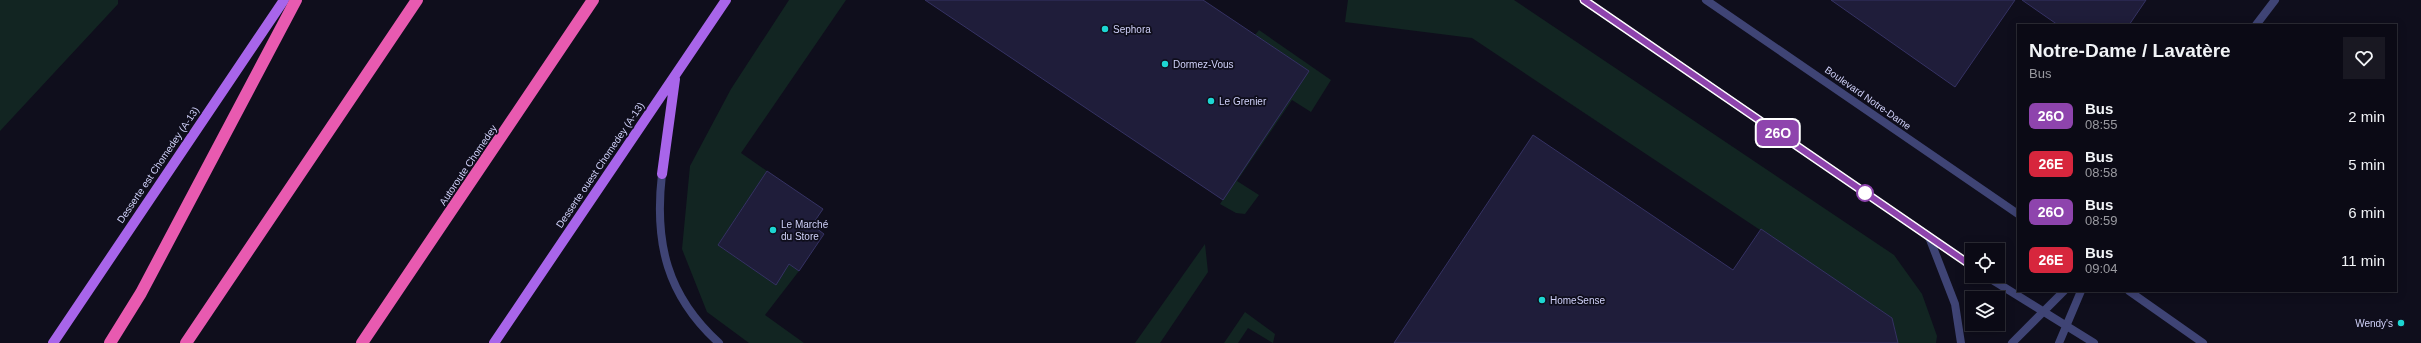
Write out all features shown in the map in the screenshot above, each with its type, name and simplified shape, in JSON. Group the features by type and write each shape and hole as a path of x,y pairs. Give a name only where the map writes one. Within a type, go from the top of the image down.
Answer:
{"highway":[{"path":"110,343 141,293 296,0"},
{"path":"186,343 417,0"},
{"name":"Autoroute Chomedey","path":"362,343 593,0"}],"main road":[{"name":"Desserte est Chomedey (A-13)","path":"53,343 284,0"},
{"name":"Desserte ouest Chomedey (A-13)","path":"494,343 726,0"},
{"path":"662,174 675,77"}],"street":[{"path":"1584,0 1965,261"},
{"name":"Boulevard Notre-Dame","path":"1706,0 2017,213"},
{"path":"2257,24 2275,0"},
{"path":"662,174 659,223 670,277 682,300 694,318 719,343"},
{"path":"1929,237 1955,304 1961,343"},
{"path":"1997,283 2094,343"},
{"path":"2012,343 2063,292"},
{"path":"2059,343 2081,292"},
{"path":"2130,292 2204,343"}],"green space":[{"path":"0,0 118,0 118,4 0,131"},
{"path":"789,0 846,0 741,153 767,171 718,245 775,284 789,264 799,271 765,315 804,343 749,343 707,312 682,249 690,166 731,89"},
{"path":"1348,0 1514,0 1894,255 1922,294 1937,336 1936,343 1898,343 1892,318 1472,38 1345,22"},
{"path":"1259,30 1331,80 1311,112 1292,100 1237,181 1259,195 1245,214 1236,213 1220,204 1309,71 1255,35"},
{"path":"1205,244 1208,272 1160,343 1135,343"},
{"path":"1245,312 1275,334 1273,343 1248,328 1238,343 1224,343"}],"building":[{"path":"925,0 1203,0 1309,71 1223,200"},
{"path":"1831,0 2015,0 1955,87"},
{"path":"2022,0 2146,0 2130,24 2057,24"},
{"path":"1533,135 1733,270 1761,229 1892,318 1898,343 1394,343"},
{"name":"Le Marché du Store","path":"767,171 823,209 812,225 824,234 799,271 789,264 776,285 718,245"}],"bus line":[{"name":"26O","path":"1584,0 1965,261"}],"place":[{"name":"Sephora","path":"1105,29"},
{"name":"Dormez-Vous","path":"1165,64"},
{"name":"Le Grenier","path":"1211,101"},
{"name":"Le Marché du Store","path":"773,230"},
{"name":"HomeSense","path":"1542,300"},
{"name":"Wendy's","path":"2401,323"}]}
